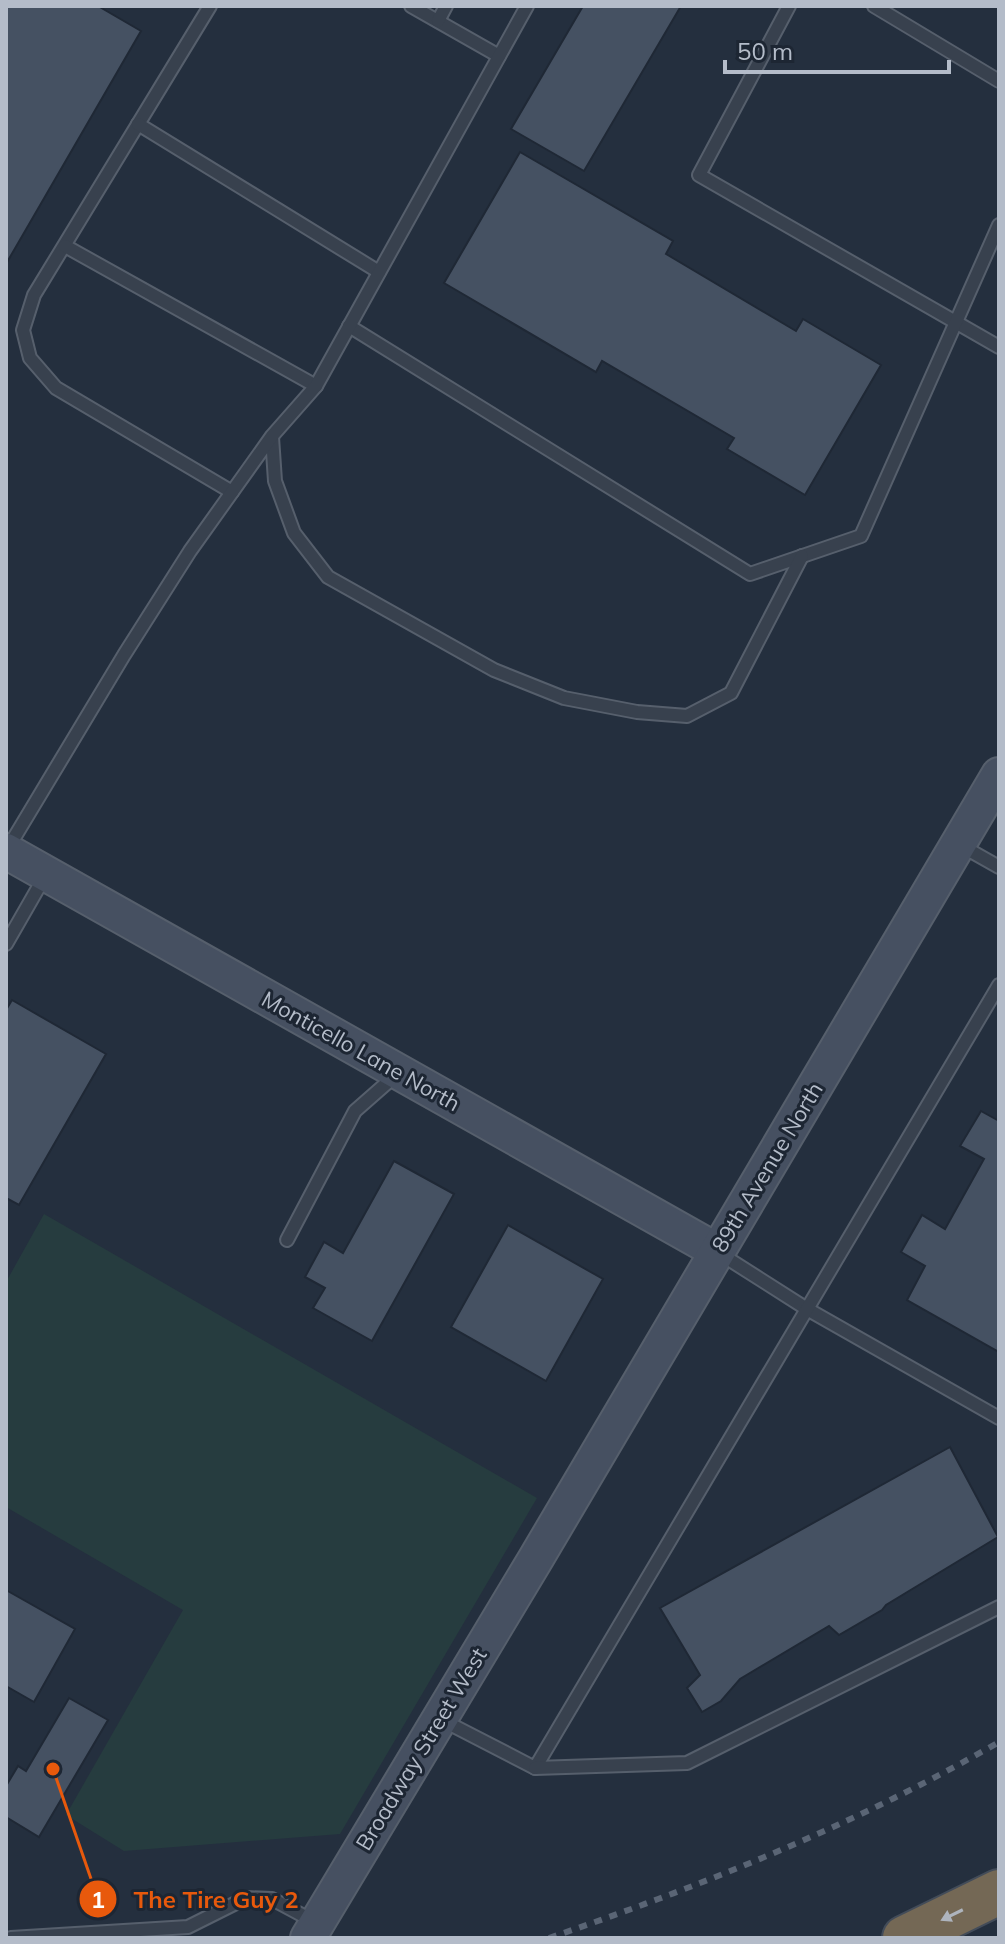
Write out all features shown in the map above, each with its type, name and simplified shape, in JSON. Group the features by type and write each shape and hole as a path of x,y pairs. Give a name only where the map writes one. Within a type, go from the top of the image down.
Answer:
{"highway":[{"path":"905,1938 999,1892"}],"street":[{"name":"89th Avenue North","path":"535,1560 999,775"},
{"name":"Monticello Lane North","path":"6,851 717,1251"},
{"name":"Broadway Street West","path":"313,1931 535,1560"}],"lane":[{"path":"210,6 34,295 23,330 30,358 56,388 232,492"},
{"path":"411,6 499,56"},
{"path":"438,21 446,6"},
{"path":"6,851 190,551 272,436 316,386 527,6"},
{"path":"789,6 699,175 999,347"},
{"path":"874,6 999,81"},
{"path":"138,124 379,272"},
{"path":"349,326 750,574 861,536 999,225"},
{"path":"65,246 316,386"},
{"path":"272,436 275,481 294,533 328,577 494,670 564,698 637,712 687,716 731,693 802,556"},
{"path":"959,844 999,867"},
{"path":"6,944 47,874"},
{"path":"535,1768 999,985"},
{"path":"287,1240 355,1111 398,1072"},
{"path":"717,1251 807,1309 999,1418"},
{"path":"440,1718 535,1768 687,1763 999,1607"},
{"path":"11,1938 188,1927 246,1898 272,1899 313,1931"}],"green space":[{"path":"44,1214 537,1498 340,1834 124,1851 66,1815 183,1610 6,1507 6,1282"}],"building":[{"path":"6,6 98,6 141,31 6,264"},
{"path":"583,6 681,6 584,171 511,129"},
{"path":"520,152 673,241 666,254 796,331 803,319 881,365 805,495 727,449 734,438 602,361 596,372 444,283"},
{"path":"12,1000 106,1054 19,1205 6,1198 6,1010"},
{"path":"981,1111 999,1121 999,1352 907,1300 925,1266 901,1252 922,1215 945,1229 984,1159 960,1146"},
{"path":"394,1161 454,1194 372,1341 313,1308 325,1288 305,1277 324,1242 343,1253"},
{"path":"508,1225 603,1279 546,1381 451,1327"},
{"path":"950,1447 998,1537 839,1635 829,1626 740,1679 721,1701 702,1712 687,1688 700,1675 660,1608"},
{"path":"6,1590 75,1629 34,1702 6,1686"},
{"path":"69,1698 108,1720 39,1837 6,1817 6,1786 18,1766 26,1771"}],"railway":[{"path":"549,1938 665,1897 779,1851 891,1800 999,1742"}],"place":[{"name":"The Tire Guy 2","path":"53,1769"}]}
